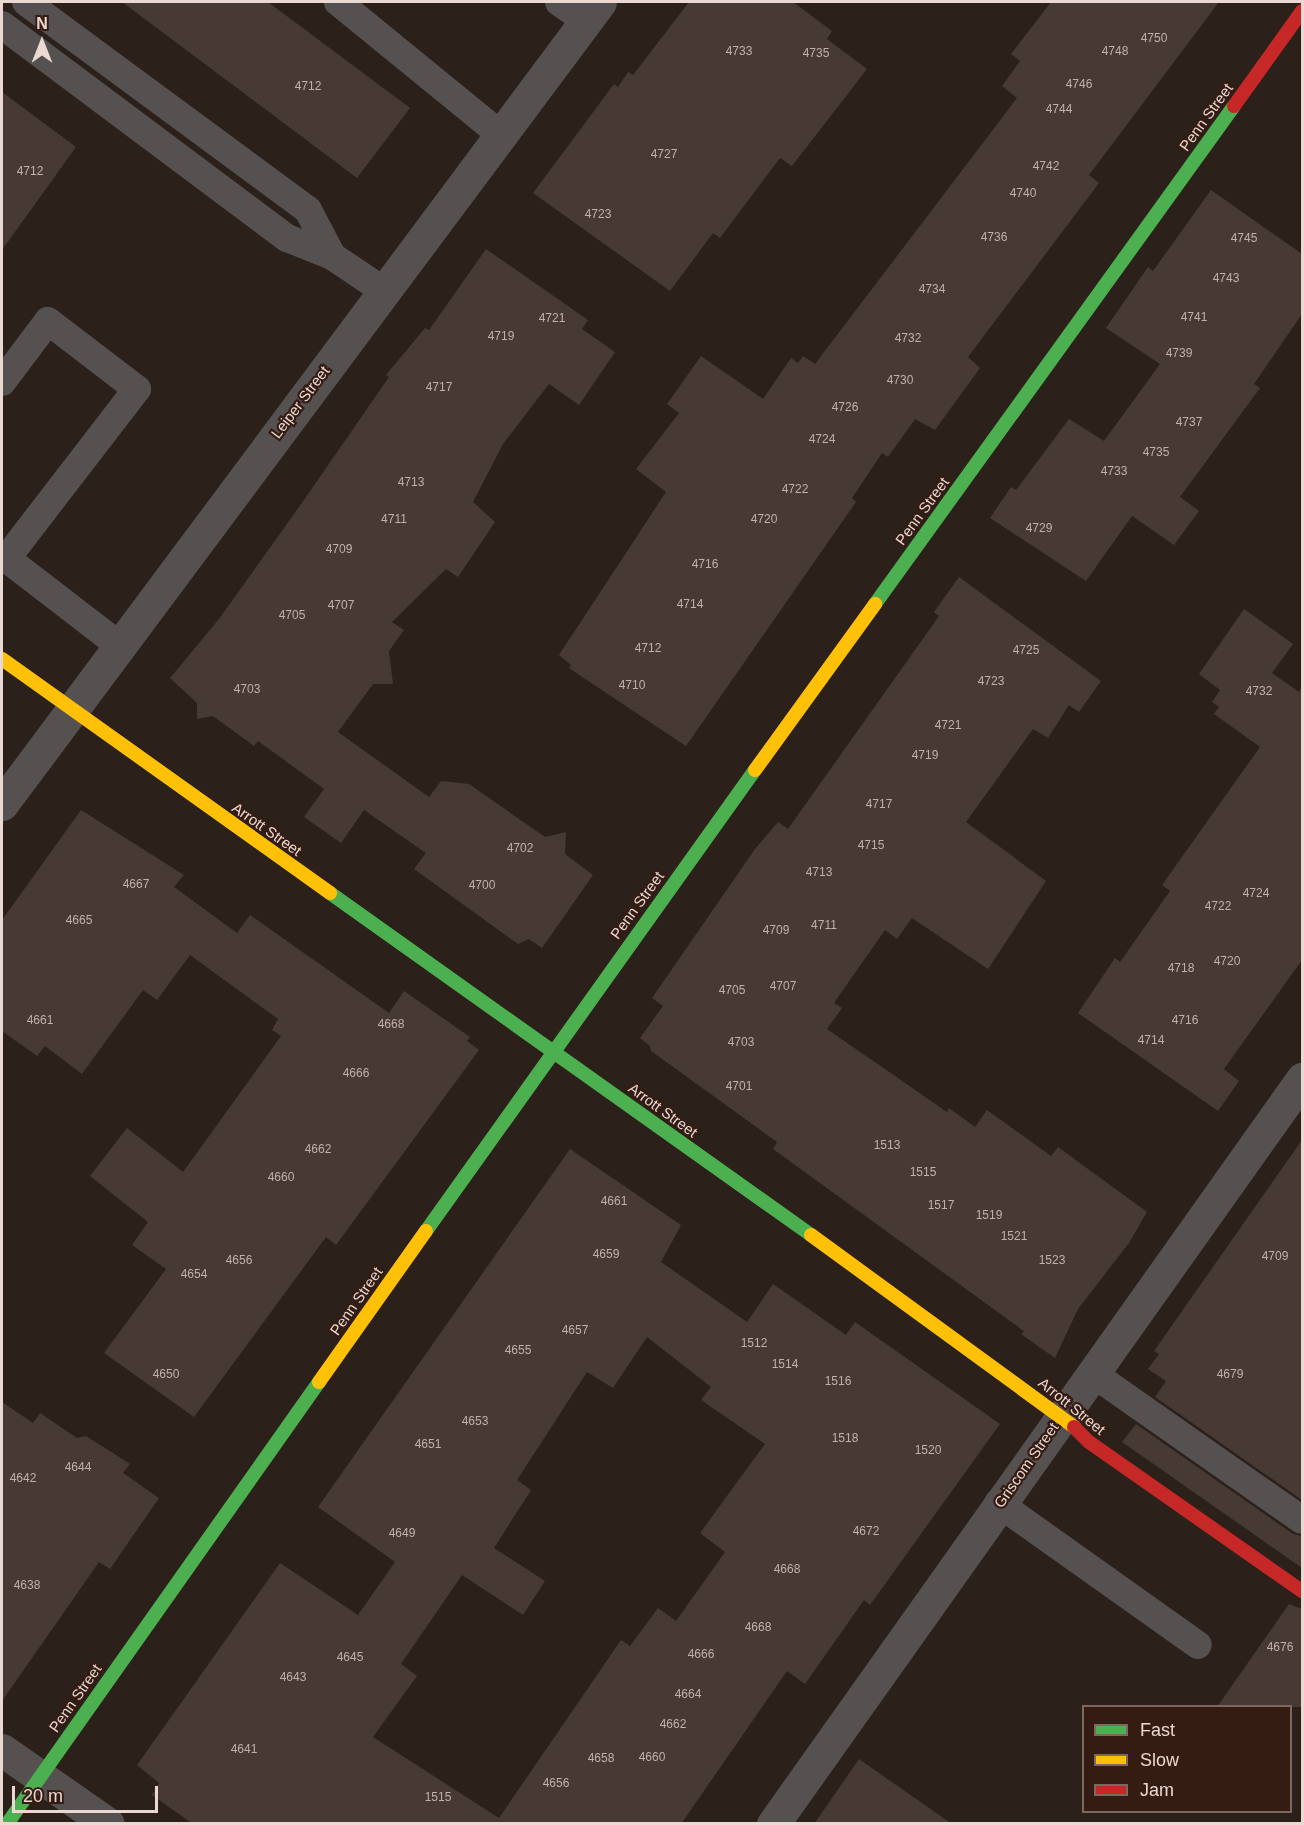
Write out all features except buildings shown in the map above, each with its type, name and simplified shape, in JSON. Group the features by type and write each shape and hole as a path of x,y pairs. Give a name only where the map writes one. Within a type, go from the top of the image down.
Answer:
{"street":[{"name":"Leiper Street","path":"2,804 593,11"},
{"name":"Penn Street","path":"7,1824 553,1051 1302,11"},
{"name":"Arrott Street","path":"2,659 70,710 1061,1414 1089,1442 1302,1591"},
{"name":"Griscom Street","path":"773,1824 1061,1414 1302,1079"},
{"path":"2,1750 108,1824"}],"lane":[{"path":"26,2 308,210 332,256"},
{"path":"338,2 501,135"},
{"path":"559,2 593,11"},
{"path":"2,25 287,238 332,256 384,291"},
{"path":"2,382 48,321 137,389 4,557 119,645"},
{"path":"1092,1373 1302,1520"},
{"path":"998,1503 1198,1646"}],"traffic: fast":[{"path":"875,604 1234,106"},
{"path":"426,1231 755,770"},
{"path":"330,893 811,1235"},
{"path":"7,1824 319,1382"}],"traffic: slow":[{"path":"755,770 875,604"},
{"path":"2,659 330,893"},
{"path":"319,1382 426,1231"},
{"path":"811,1235 1074,1427"}],"traffic: jam":[{"path":"1234,106 1302,11"},
{"path":"1074,1427 1089,1442 1302,1591"}]}
